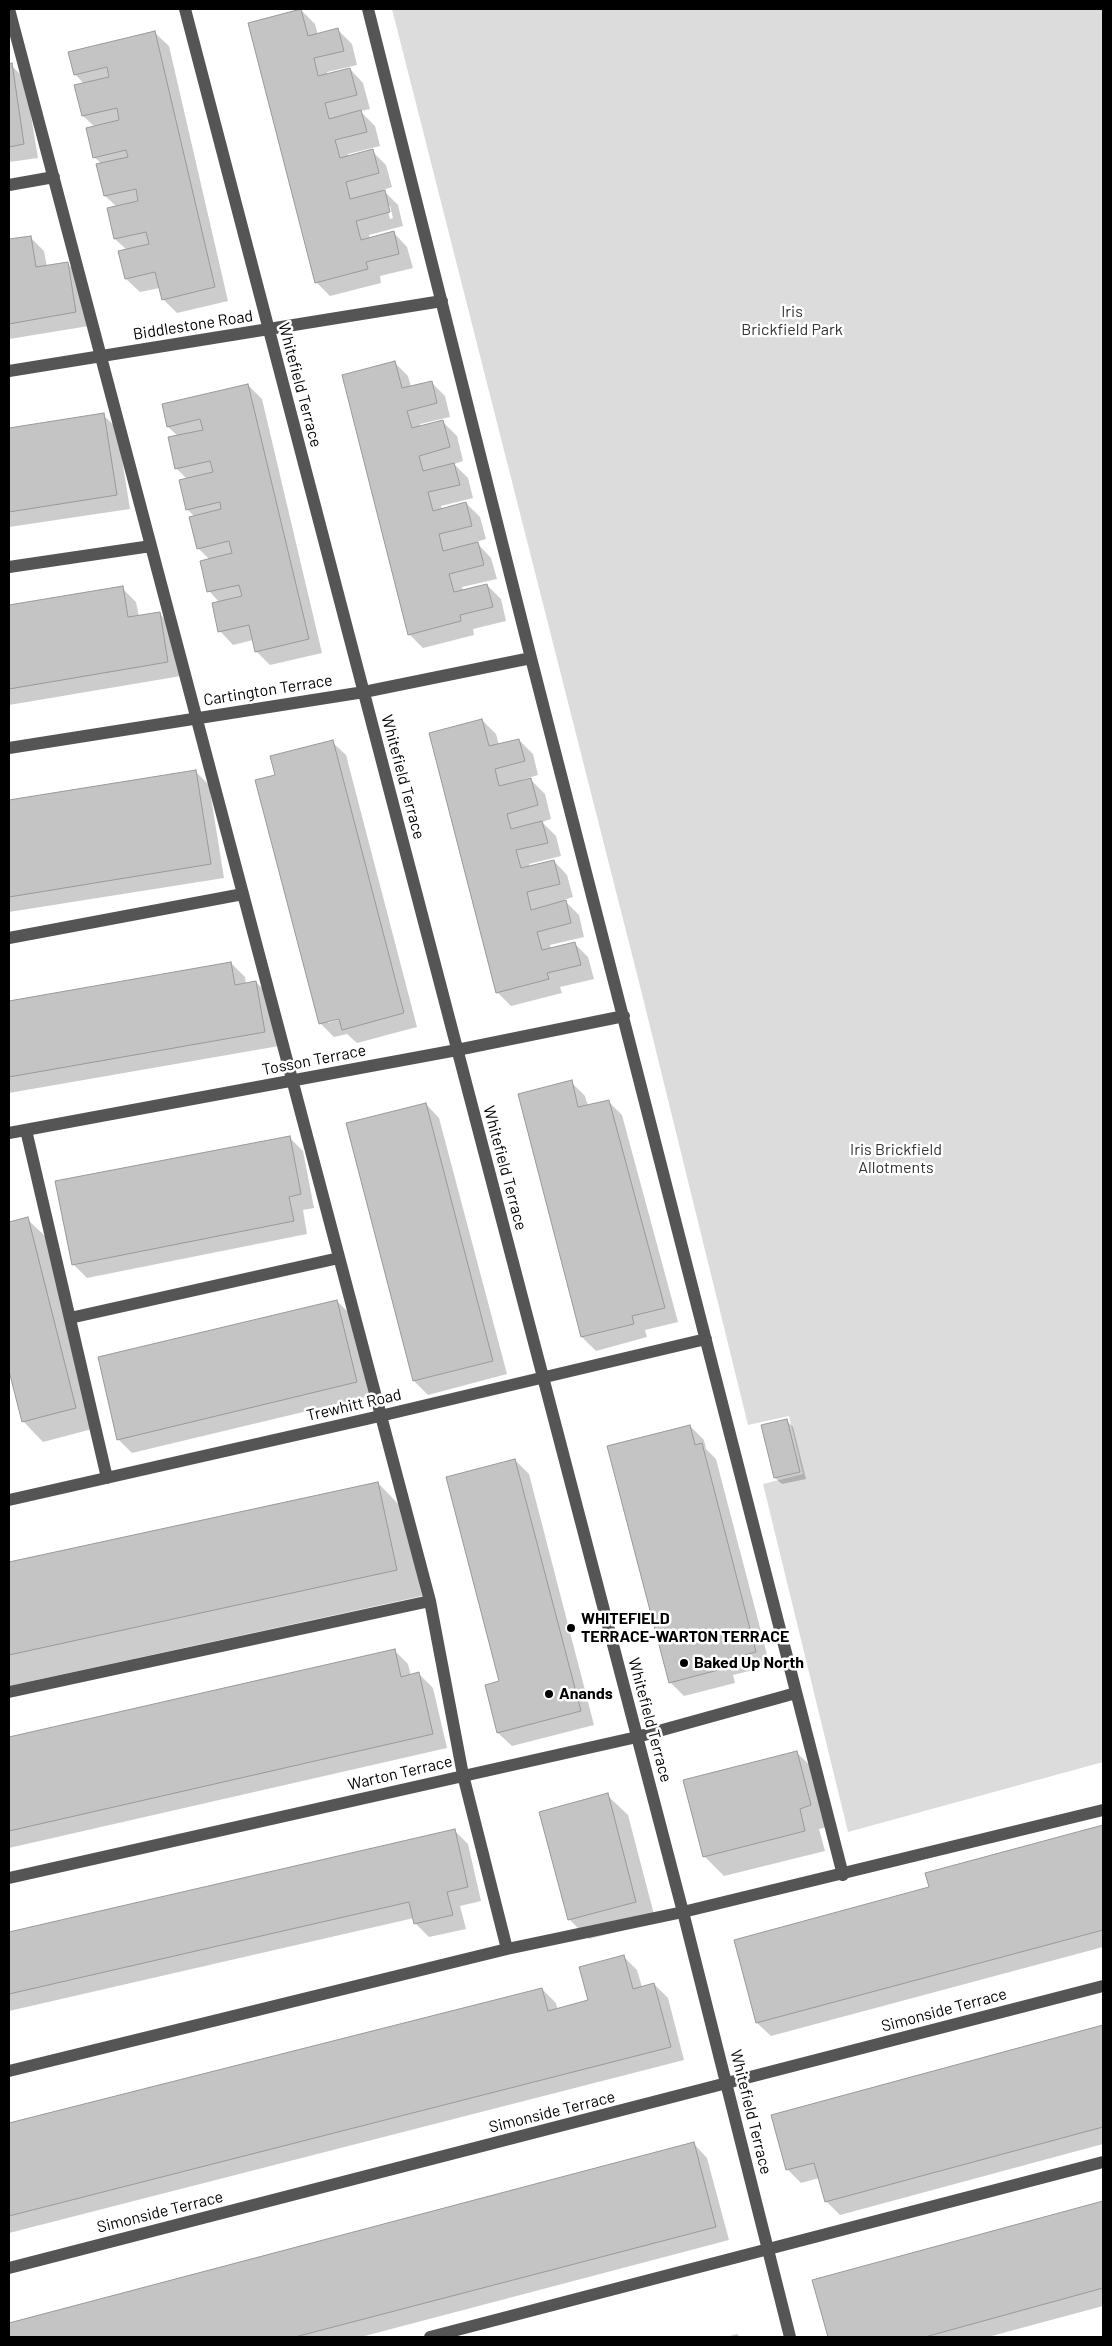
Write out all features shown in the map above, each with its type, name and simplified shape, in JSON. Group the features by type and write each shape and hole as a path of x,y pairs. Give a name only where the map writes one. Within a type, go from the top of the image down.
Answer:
{"street":[{"path":"9,9 430,1601 463,1776 507,1949"},
{"name":"Whitefield Terrace","path":"185,9 728,2083 790,2337"},
{"path":"368,9 531,658 843,1875"},
{"path":"9,185 54,177"},
{"name":"Biddlestone Road","path":"9,371 442,301"},
{"path":"9,567 151,546"},
{"name":"Cartington Terrace","path":"9,748 364,692 531,658"},
{"path":"9,938 243,894"},
{"name":"Tosson Terrace","path":"9,1133 457,1050 624,1016"},
{"path":"26,1130 107,1478"},
{"path":"70,1318 339,1258"},
{"name":"Trewhitt Road","path":"9,1500 380,1416 706,1339"},
{"path":"9,1692 430,1601"},
{"name":"Warton Terrace","path":"9,1878 637,1737 796,1693"},
{"path":"9,2071 507,1949 683,1912 843,1875 1103,1810"},
{"name":"Simonside Terrace","path":"9,2268 1103,1986"},
{"path":"430,2337 1103,2162"}],"green space":[{"name":"Iris Brickfield Park","path":"392,9 1103,9 1103,1762 848,1832 763,1484 803,1474 789,1416 748,1425 641,990"}],"building":[{"path":"301,9 308,36 338,28 344,51 314,58 318,76 350,68 357,95 325,103 329,119 361,110 367,132 335,140 340,158 373,149 379,173 346,182 350,199 385,190 390,212 356,221 361,240 394,231 399,254 366,262 368,269 315,283 248,23"},
{"path":"155,31 215,287 162,300 155,272 125,279 118,251 149,244 146,232 114,239 107,208 138,201 136,189 104,196 96,164 128,157 126,150 93,158 86,128 119,120 117,108 82,116 74,85 109,77 107,67 74,75 68,52"},
{"path":"12,63 24,144 9,147 9,64"},
{"path":"31,236 36,267 68,262 76,312 9,324 9,239"},
{"path":"395,361 402,388 432,381 437,403 407,411 412,428 443,420 450,447 419,456 423,471 454,463 460,485 428,492 433,511 466,502 472,526 439,534 443,551 478,542 484,565 449,574 454,592 487,584 493,607 460,615 461,621 408,635 342,375"},
{"path":"248,384 309,639 255,652 249,625 218,632 212,603 242,596 239,585 207,592 200,561 232,553 229,541 197,549 189,517 221,509 220,502 186,510 179,480 213,472 210,461 175,469 168,437 203,430 200,419 167,427 162,404"},
{"path":"104,413 117,495 9,512 9,428"},
{"path":"123,586 128,617 160,612 168,662 9,689 9,605"},
{"path":"482,719 489,746 519,739 525,761 495,769 499,786 531,778 538,805 507,814 511,829 542,821 548,843 516,850 521,868 554,860 560,884 527,892 531,910 566,900 571,923 537,932 542,950 575,942 581,965 547,973 549,979 496,993 429,733"},
{"path":"333,740 404,1013 342,1030 339,1019 319,1024 255,780 275,775 270,756"},
{"path":"196,770 211,864 9,897 9,800"},
{"path":"231,962 235,985 256,981 265,1032 9,1077 9,1001"},
{"path":"572,1080 578,1107 609,1100 665,1308 632,1316 634,1324 581,1337 518,1094"},
{"path":"426,1103 493,1361 413,1381 346,1123"},
{"path":"290,1136 301,1194 289,1197 294,1221 72,1265 55,1181"},
{"path":"28,1217 76,1408 22,1422 9,1371 9,1222"},
{"path":"337,1300 357,1382 117,1440 98,1357"},
{"path":"787,1419 800,1472 774,1478 761,1425"},
{"path":"690,1425 695,1445 702,1443 756,1652 720,1661 722,1669 669,1683 607,1446"},
{"path":"515,1459 581,1711 497,1733 485,1685 499,1681 446,1477"},
{"path":"378,1482 397,1570 9,1655 9,1562"},
{"path":"395,1649 401,1677 419,1672 433,1734 9,1831 9,1737"},
{"path":"797,1751 811,1805 800,1809 805,1831 703,1857 683,1780"},
{"path":"608,1793 636,1902 568,1920 539,1812"},
{"path":"1103,1825 1103,1930 756,2023 734,1940 929,1887 925,1873"},
{"path":"455,1829 468,1887 447,1892 453,1915 414,1924 409,1902 9,1994 9,1932"},
{"path":"624,1955 633,1989 654,1983 671,2047 9,2216 9,2123 542,1988 548,2011 588,2000 579,1967"},
{"path":"1103,2025 1103,2127 825,2202 814,2163 786,2170 771,2115"},
{"path":"694,2142 716,2227 295,2337 9,2337 9,2323"},
{"path":"1103,2201 1103,2288 925,2337 828,2337 812,2280"}],"place":[{"name":"WHITEFIELD TERRACE-WARTON TERRACE","path":"571,1628"},
{"name":"Baked Up North","path":"684,1663"},
{"name":"Anands","path":"549,1694"}],"park label":[{"name":"Iris Brickfield Allotments","path":"896,1159"}]}
